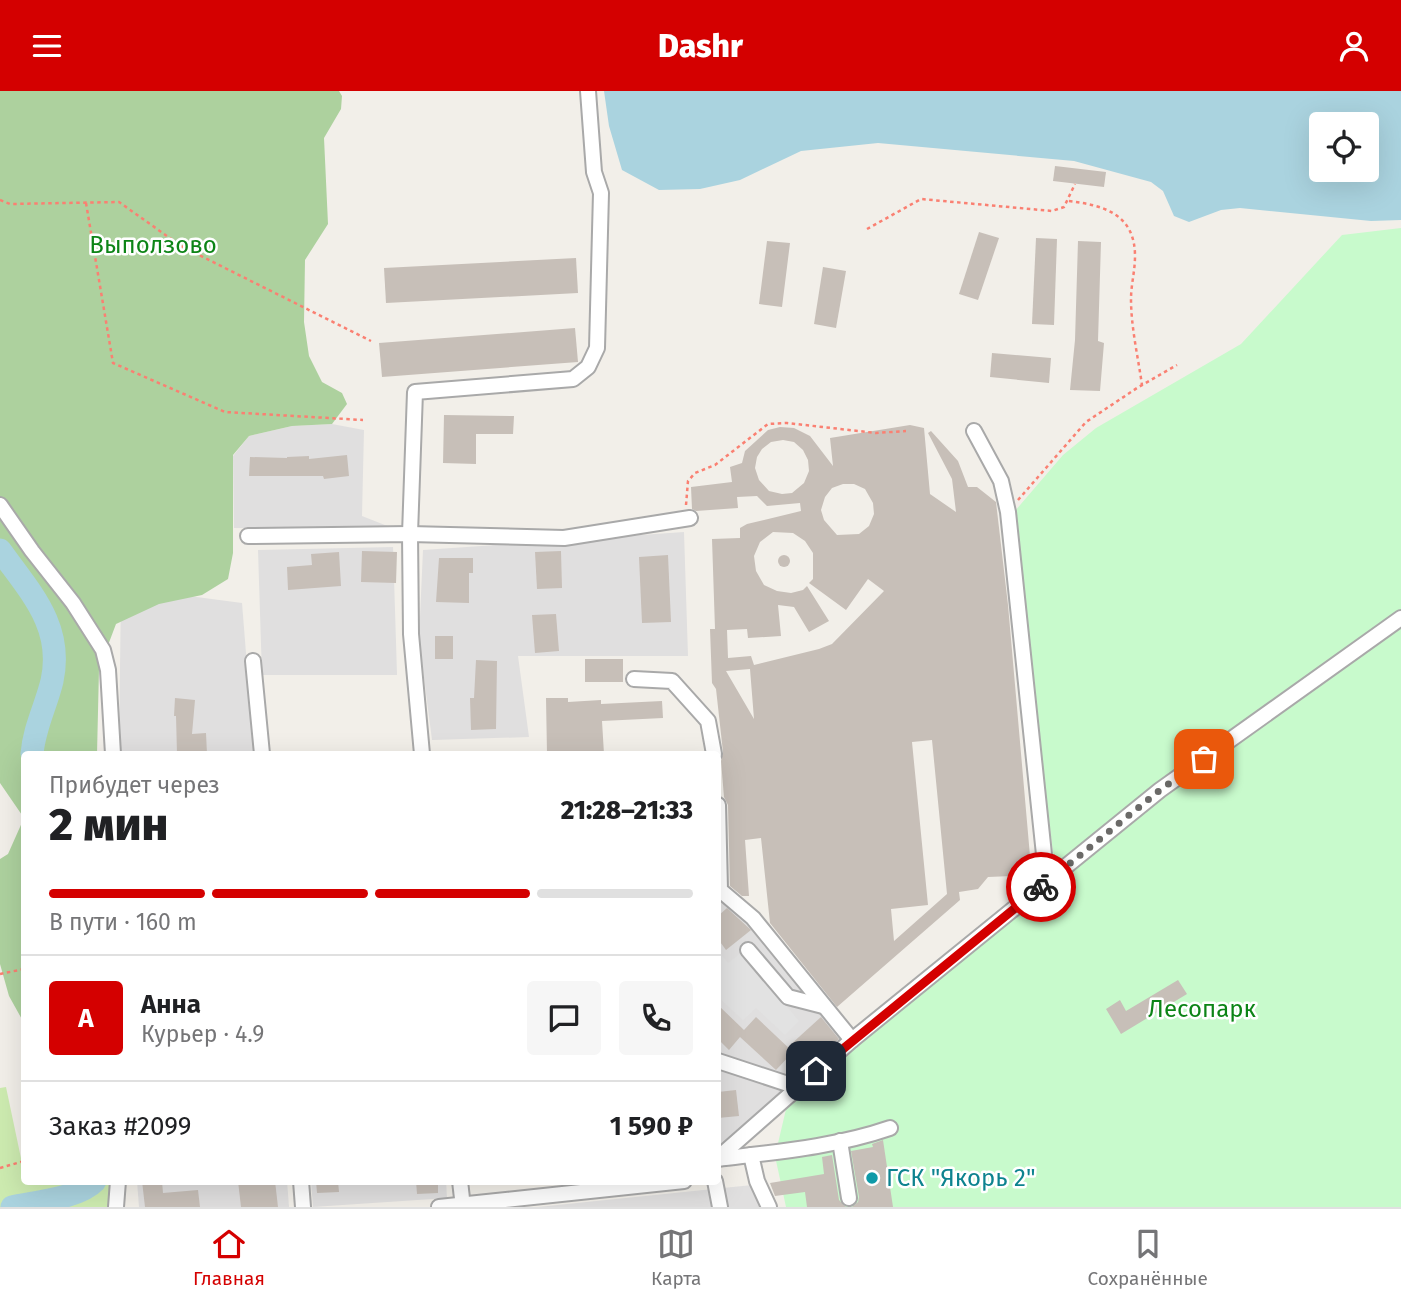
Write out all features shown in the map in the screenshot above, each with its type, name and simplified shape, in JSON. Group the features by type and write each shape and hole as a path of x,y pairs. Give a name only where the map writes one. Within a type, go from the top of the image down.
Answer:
{"street":[{"path":"422,751 411,634 410,534 415,392 573,379 587,367 597,348 601,193 594,172 588,91"},
{"path":"974,431 1001,481 1008,512 1047,883"},
{"path":"0,505 73,603 103,650 108,670 113,751"},
{"path":"248,536 410,534 564,538 688,519"},
{"path":"721,1155 852,1040 1160,790 1401,618"},
{"path":"253,660 262,751"},
{"path":"634,679 671,681 708,722 713,751"},
{"path":"721,891 753,918 852,1040"},
{"path":"748,950 788,997 823,1006"},
{"path":"721,1062 797,1087"},
{"path":"721,1158 840,1141 890,1128"},
{"path":"840,1141 849,1198"},
{"path":"751,1155 757,1181 769,1207"},
{"path":"116,1207 118,1185"},
{"path":"301,1185 303,1207"},
{"path":"460,1185 462,1206"},
{"path":"439,1207 550,1202 658,1185"},
{"path":"716,1185 720,1207"}],"path":[{"path":"867,229 921,199 1052,211 1064,207 1075,184"},
{"path":"0,199 10,204 119,202 181,246 371,341"},
{"path":"1067,201 1097,204 1109,209 1121,219 1130,232 1136,254 1130,299 1142,385"},
{"path":"86,203 113,363 225,412 363,420"},
{"path":"1008,512 1086,422 1177,365"},
{"path":"688,519 688,481 695,473 715,465 768,424 788,423 876,433 906,431"},
{"path":"0,974 21,970"},
{"path":"0,1168 21,1162"}],"shaded area":[{"path":"332,424 364,430 362,516 395,529 234,528 233,456 249,436 292,426"},
{"path":"684,532 688,656 518,656 529,737 432,740 419,639 423,550"},
{"path":"393,547 397,675 262,675 258,550"},
{"path":"121,587 242,603 254,751 119,751"},
{"path":"725,899 845,1039 721,1144 721,900"},
{"path":"741,953 799,1021 785,1035 756,1008 743,1020 721,1000 721,955 728,963"},
{"path":"762,1184 768,1207 538,1207"},
{"path":"137,1185 287,1185 289,1207 139,1207"},
{"path":"311,1185 446,1185 447,1198 313,1207"}],"green space":[{"name":"Выползово","path":"0,91 339,91 342,96 341,109 324,138 328,224 305,260 304,322 309,356 322,382 342,393 347,404 332,424 292,426 249,436 233,455 233,553 228,579 202,595 159,604 116,624 99,669 97,751 21,751 21,814 0,783"},
{"name":"Лесопарк","path":"1401,228 1401,1207 786,1207 775,1156 787,1105 1056,875 1030,675 1015,511 1063,455 1096,428 1241,344 1342,235"},
{"path":"21,825 21,1018 9,996 0,964 0,859 8,854"},
{"path":"6,1087 21,1158 21,1185 115,1185 117,1207 0,1207 0,1088"}],"water":[{"path":"604,91 1401,91 1401,220 1371,221 1240,208 1221,210 1189,222 1174,216 1163,191 1151,182 1074,161 878,143 801,151 740,180 700,189 659,190 622,170 609,126"}],"building":[{"path":"1055,166 1106,172 1104,187 1053,181"},
{"path":"979,232 999,238 978,300 959,294"},
{"path":"1036,238 1057,239 1054,325 1032,324"},
{"path":"767,241 790,243 782,307 759,304"},
{"path":"1078,241 1101,242 1098,341 1104,343 1100,391 1070,390 1075,340"},
{"path":"576,258 578,293 386,303 384,268"},
{"path":"823,267 846,271 836,328 814,324"},
{"path":"575,328 578,362 382,377 379,343"},
{"path":"992,353 1051,358 1049,383 990,377"},
{"path":"444,415 514,416 513,434 476,434 476,464 443,463"},
{"path":"910,425 924,428 930,494 956,512 952,479 928,433 931,431 958,461 968,487 977,487 996,502 1030,856 1012,876 988,877 978,889 959,892 960,900 837,1007 770,923 761,838 745,840 749,896 742,896 730,886 728,805 724,797 721,761 723,752 716,689 712,683 710,629 715,629 712,539 740,538 740,528 801,511 800,503 767,506 757,496 737,497 738,508 696,511 692,509 691,487 732,482 730,467 742,463 745,451 768,430 794,428 810,436 833,466 830,438","holes":["771,442 794,442 803,450 808,460 809,471 804,483 792,493 769,491 759,480 755,468 757,457","854,484 865,489 873,503 874,514 869,526 859,534 837,535 824,520 821,510 825,497 832,488","773,532 793,533 805,541 813,553 813,579 809,583 846,610 868,579 884,591 832,644 754,665 751,656 728,658 727,630 747,629 748,638 781,636 778,605 794,607 809,632 829,621 807,586 791,593 764,585 756,571 754,556 760,542","750,669 754,719 726,671","932,740 947,894 894,941 891,909 928,905 912,742"]},
{"path":"347,455 349,476 324,479 323,476 249,476 250,457 309,456 309,459"},
{"path":"362,551 397,552 396,583 361,582"},
{"path":"561,551 562,588 537,589 535,552"},
{"path":"339,552 341,586 288,590 287,567 312,565 311,554"},
{"path":"668,555 671,622 642,623 639,557"},
{"path":"784,555 790,561 784,567 778,561"},
{"path":"439,558 473,558 473,573 469,573 469,603 436,602"},
{"path":"556,614 559,651 535,653 532,615"},
{"path":"435,636 453,636 453,659 435,659"},
{"path":"585,659 623,659 623,682 585,682"},
{"path":"476,660 497,661 496,729 471,730 470,698 474,698"},
{"path":"175,698 195,700 192,734 206,733 207,751 177,751"},
{"path":"546,698 568,698 568,702 601,700 601,704 662,701 663,718 602,721 604,751 547,751"},
{"path":"727,908 751,930 726,950 721,943 721,913"},
{"path":"1178,980 1187,994 1121,1034 1106,1009 1120,1000 1126,1011"},
{"path":"721,1008 744,1030 756,1017 793,1052 776,1070 740,1037 729,1050 721,1042"},
{"path":"821,1017 839,1039 807,1066 789,1046"},
{"path":"736,1090 739,1116 721,1118 721,1092"},
{"name":"ГСК \"Якорь 2\"","path":"883,1140 893,1207 852,1207 859,1197 851,1151 873,1147 872,1144"},
{"name":"ГСК \"Якорь 2\"","path":"832,1155 839,1200 846,1207 807,1207 805,1192 775,1196 770,1183 824,1174 822,1157"},
{"path":"142,1185 162,1185 163,1193 198,1190 200,1207 145,1207"},
{"path":"238,1185 275,1185 278,1207 241,1207"},
{"path":"316,1185 338,1185 339,1192 317,1193"},
{"path":"416,1185 438,1185 438,1193 417,1194"}],"waterway":[{"path":"0,550 33,595 49,626 53,643 52,681 32,751"},
{"path":"12,1207 79,1192 90,1185"}],"way so far":[{"path":"1041,887 1160,790 1204,759"}],"place":[{"name":"ГСК \"Якорь 2\"","path":"872,1178"}],"route":[{"path":"816,1071 1041,887"}]}
